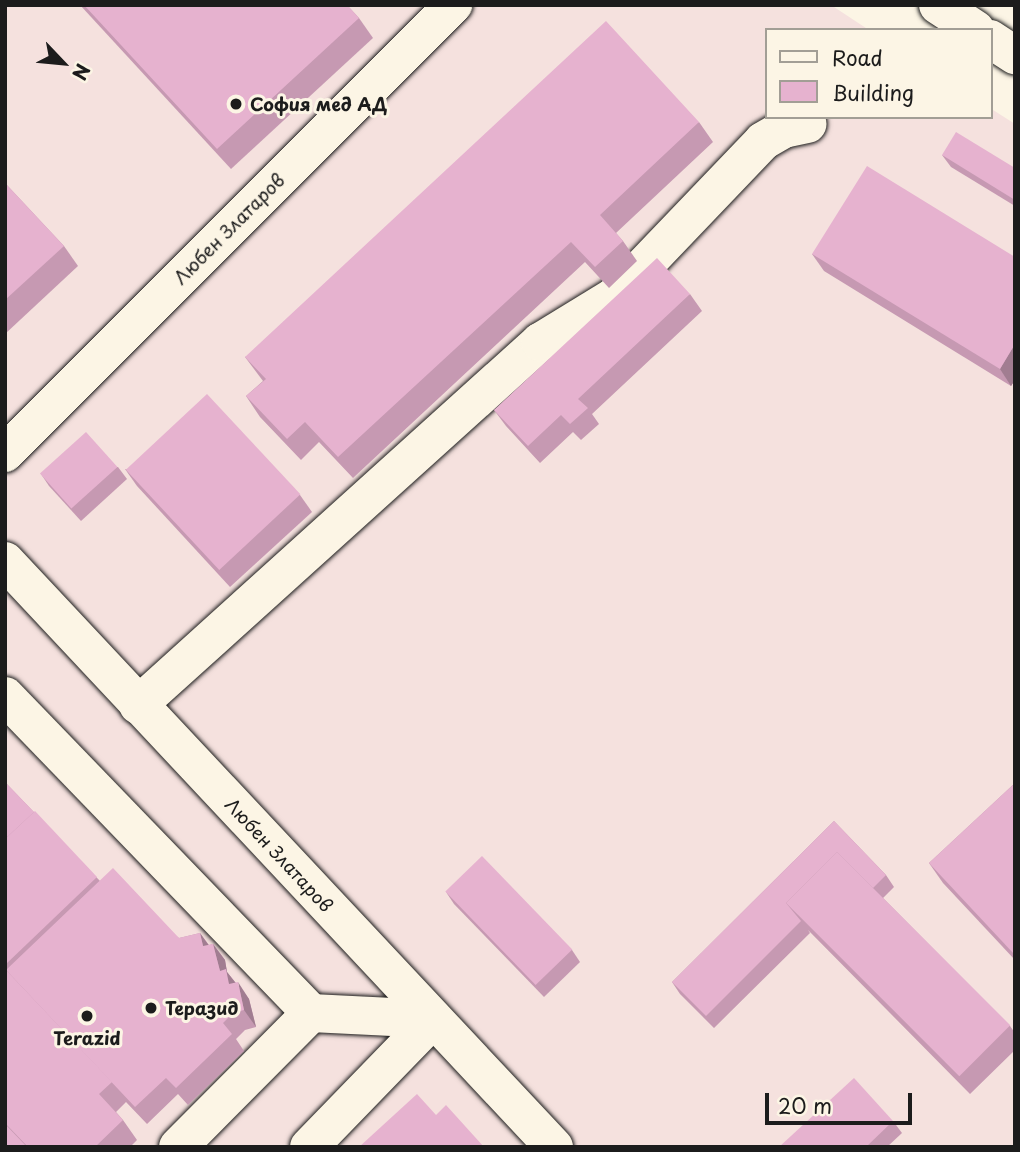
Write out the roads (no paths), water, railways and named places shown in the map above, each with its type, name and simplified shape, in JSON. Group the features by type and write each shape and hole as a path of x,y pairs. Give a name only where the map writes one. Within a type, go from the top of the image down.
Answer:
{"street":[{"name":"Любен Златаров","path":"5,453 453,5"},
{"path":"938,5 973,28"},
{"path":"992,40 1015,55"},
{"path":"138,705 540,342 615,296 763,141 784,130 807,124"},
{"name":"Любен Златаров","path":"5,561 554,1147"},
{"path":"5,696 311,1013 433,1019"},
{"path":"178,1147 311,1013"},
{"path":"309,1147 433,1019"}],"place":[{"name":"София мед АД","path":"236,104"},
{"name":"Теразид","path":"151,1008"},
{"name":"Terazid","path":"87,1016"}]}
